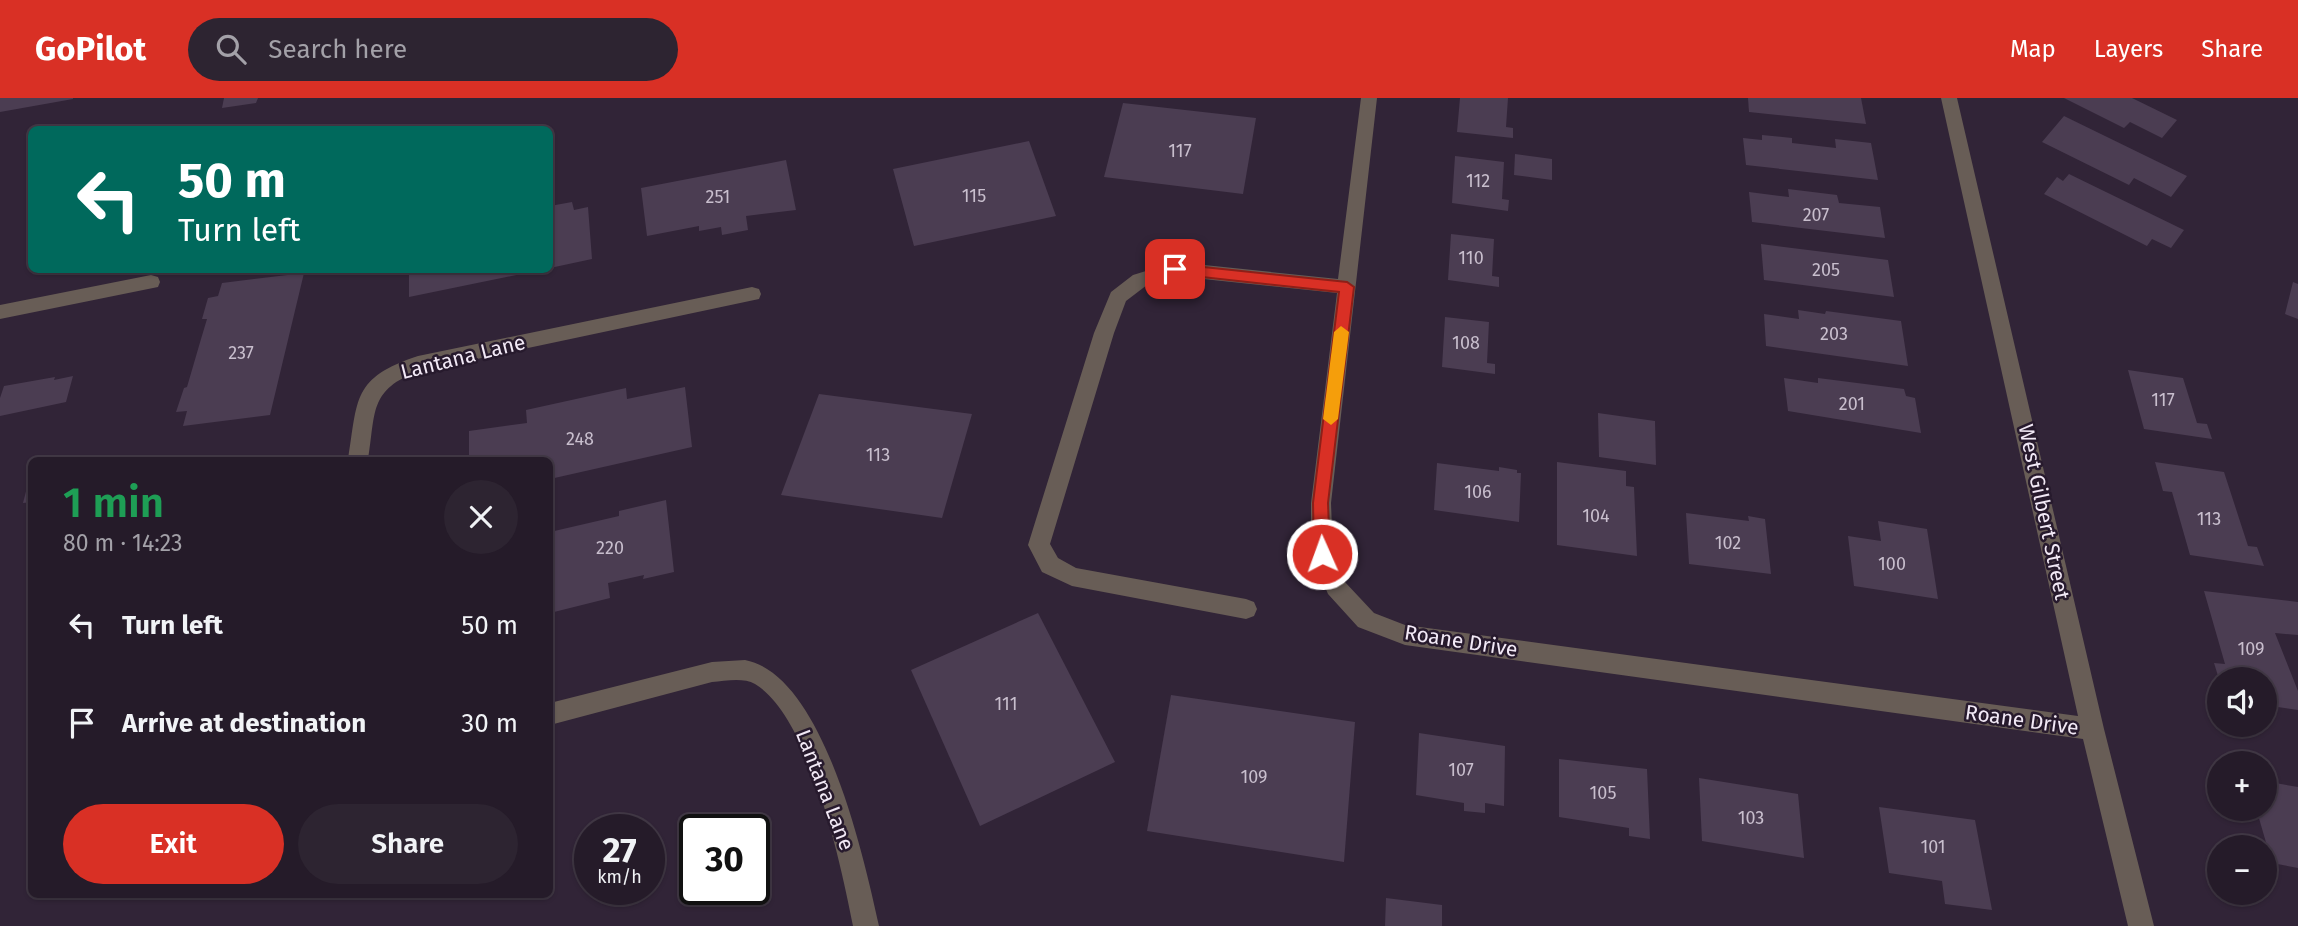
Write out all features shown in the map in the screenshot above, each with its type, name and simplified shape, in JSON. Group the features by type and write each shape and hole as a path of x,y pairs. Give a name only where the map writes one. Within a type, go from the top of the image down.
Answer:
{"street":[{"name":"Roane Drive","path":"1369,98 1321,503 1322,554 1336,587 1366,620 1405,635 2092,729"},
{"name":"West Gilbert Street","path":"1950,98 2092,729 2141,926"},
{"path":"1246,610 1072,577 1050,565 1039,545 1104,332 1118,297 1140,280 1175,269 1347,287"},
{"path":"0,312 151,282"},
{"name":"Lantana Lane","path":"359,457 369,400 376,386 386,376 431,362 752,294"},
{"name":"Lantana Lane","path":"553,713 712,672 738,669 763,676 781,693 808,737 835,806 859,888 866,926"}],"building":[{"path":"0,98 73,98 73,99 0,112"},
{"path":"224,98 258,98 256,103 222,108"},
{"path":"1460,98 1508,98 1506,127 1513,128 1513,138 1457,132"},
{"path":"1748,98 1861,98 1866,124 1749,112"},
{"path":"2064,98 2132,98 2177,120 2162,138 2130,122 2124,128"},
{"path":"1123,103 1256,118 1243,194 1104,177"},
{"path":"2064,116 2187,176 2171,197 2134,178 2129,185 2042,142"},
{"path":"1762,135 1792,138 1792,143 1836,148 1835,139 1871,143 1878,180 1746,165 1743,138 1762,140"},
{"path":"1029,141 1056,216 914,246 893,169"},
{"path":"1515,154 1552,159 1552,180 1514,175"},
{"path":"1455,156 1504,162 1502,199 1509,200 1508,211 1452,203"},
{"path":"786,160 796,210 746,216 748,230 722,235 721,227 699,231 699,226 647,236 641,188"},
{"path":"2069,174 2184,230 2171,248 2152,239 2147,246 2044,194 2057,177 2063,181"},
{"path":"1788,189 1837,195 1839,203 1880,207 1885,238 1752,222 1749,192 1789,197"},
{"path":"572,202 574,210 588,207 592,259 553,267 553,205"},
{"path":"1451,234 1494,239 1492,276 1499,277 1499,287 1448,280"},
{"path":"1761,244 1888,260 1894,297 1764,280"},
{"path":"304,273 270,415 183,426 187,411 176,412 184,388 187,387 207,319 202,319 208,298 218,296 222,283"},
{"path":"409,273 526,273 409,297"},
{"path":"2293,282 2298,284 2298,319 2285,314"},
{"path":"1798,310 1901,321 1908,366 1766,346 1764,314 1799,319"},
{"path":"1445,317 1489,322 1487,363 1495,364 1495,374 1442,367"},
{"path":"2128,370 2183,378 2197,423 2207,424 2212,439 2144,429"},
{"path":"73,376 66,402 0,416 0,398 4,386"},
{"path":"1784,378 1818,383 1818,378 1904,389 1906,396 1915,398 1921,433 1788,411"},
{"path":"685,387 692,447 553,478 553,457 469,457 469,431 527,423 526,410 626,388 627,399"},
{"path":"819,394 972,414 942,518 781,495"},
{"path":"1598,413 1655,421 1656,465 1599,457"},
{"path":"1557,462 1626,471 1626,486 1634,487 1637,556 1557,545"},
{"path":"2155,462 2224,472 2248,546 2257,547 2264,566 2190,555 2172,492 2163,491"},
{"path":"1437,463 1499,471 1499,467 1517,470 1517,473 1521,473 1519,522 1434,510"},
{"path":"28,484 28,502 23,503"},
{"path":"666,500 674,572 608,583 610,598 553,612 553,531 619,516 619,511"},
{"path":"1686,513 1749,521 1748,516 1765,519 1771,574 1689,564"},
{"path":"1878,521 1927,529 1938,599 1854,586 1848,536 1881,541"},
{"path":"2204,591 2298,602 2298,635 2275,633 2298,691 2298,710 2277,707 2277,667 2215,667 2214,663 2225,664"},
{"path":"1038,613 1115,762 980,826 911,670"},
{"path":"1171,695 1355,722 1344,862 1147,831"},
{"path":"1419,733 1505,746 1504,806 1485,803 1485,813 1464,811 1464,803 1416,795"},
{"path":"1559,759 1647,769 1650,839 1629,836 1629,828 1559,817"},
{"path":"1699,778 1798,794 1804,858 1702,841"},
{"path":"2277,783 2298,787 2298,868 2277,864 2277,835 2264,835 2260,821 2277,821"},
{"path":"1879,807 1975,820 1992,910 1945,904 1942,881 1889,873"},
{"path":"1386,898 1442,905 1442,926 1385,926"}],"slow traffic":[{"path":"1331,419 1341,332"}],"route":[{"path":"1175,269 1347,287 1321,503 1322,554"}]}
